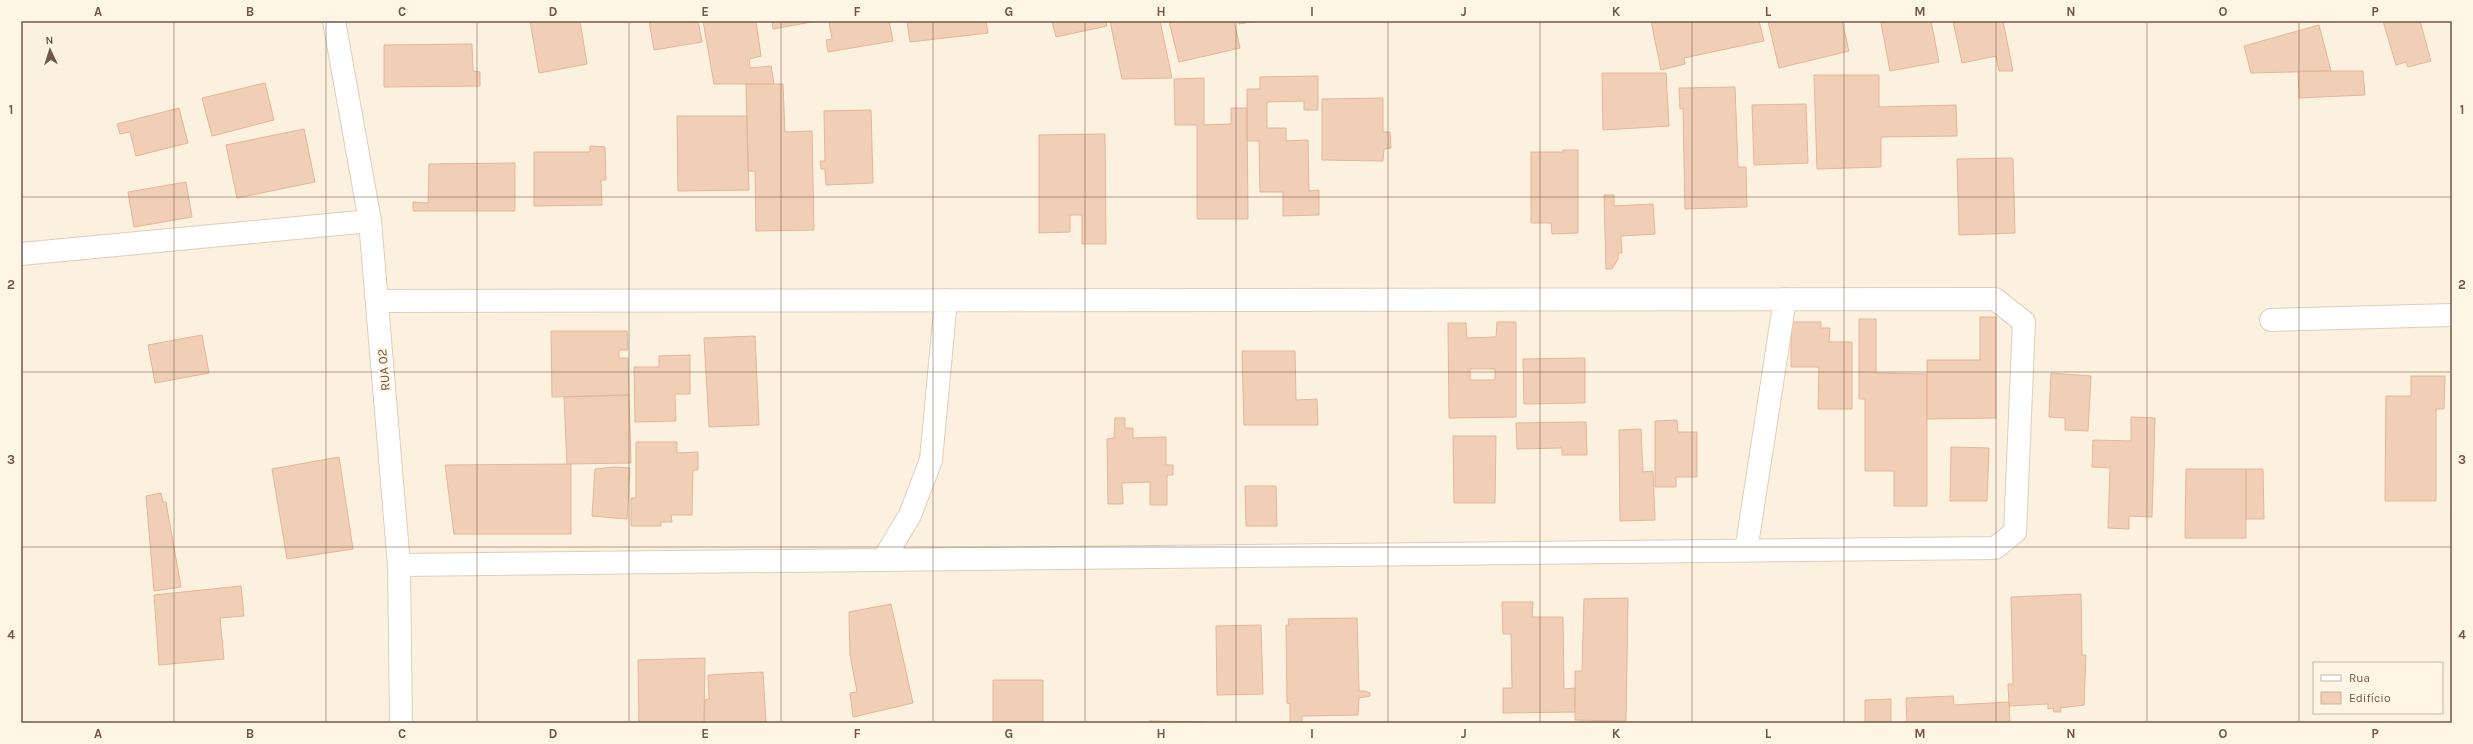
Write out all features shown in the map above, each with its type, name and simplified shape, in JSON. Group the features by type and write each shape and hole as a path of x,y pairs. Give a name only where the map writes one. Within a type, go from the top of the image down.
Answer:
{"street":[{"name":"RUA 02","path":"334,21 370,221 399,565 401,723"},
{"path":"21,254 370,221"},
{"path":"1746,551 1785,299"},
{"path":"377,301 1994,299 2024,322 2015,532 1995,548 399,565"},
{"path":"883,560 910,515 930,460 946,300"},
{"path":"2271,320 2452,315"}],"building":[{"path":"530,21 580,21 587,64 539,73"},
{"path":"649,21 698,21 702,42 654,50"},
{"path":"703,21 756,21 761,56 749,59 750,68 771,66 774,84 714,84"},
{"path":"772,21 817,21 773,29"},
{"path":"829,21 889,21 893,41 828,52 826,40 832,39"},
{"path":"907,21 986,21 988,33 910,42"},
{"path":"1052,21 1106,21 1107,26 1056,37"},
{"path":"1110,21 1160,21 1172,78 1122,79"},
{"path":"1169,21 1234,21 1240,48 1179,62"},
{"path":"1238,21 1256,21 1239,24"},
{"path":"1651,21 1759,21 1764,41 1684,58 1685,64 1661,70"},
{"path":"1768,21 1842,21 1849,51 1779,68"},
{"path":"1892,21 1931,21 1939,62 1890,71 1881,23"},
{"path":"1953,21 2003,21 2013,71 1999,71 1996,56 1962,63"},
{"path":"2383,21 2420,21 2431,61 2408,67 2406,62 2396,65"},
{"path":"2319,25 2331,71 2251,73 2244,46"},
{"path":"472,44 473,71 480,72 480,86 384,87 384,45"},
{"path":"2298,71 2363,71 2365,95 2299,98"},
{"path":"1602,73 1666,73 1669,126 1603,130"},
{"path":"1814,75 1879,75 1879,107 1956,105 1957,136 1881,137 1881,167 1817,169"},
{"path":"1318,76 1318,110 1304,110 1304,101 1267,102 1267,128 1286,128 1286,141 1308,140 1309,191 1319,190 1319,215 1283,216 1283,192 1260,192 1259,141 1247,141 1247,89 1260,89 1260,77"},
{"path":"1204,78 1204,125 1231,124 1231,108 1247,108 1248,219 1197,219 1197,125 1175,125 1174,79"},
{"path":"265,83 274,120 212,136 202,98"},
{"path":"746,84 783,84 785,132 812,131 814,230 756,231 755,171 748,171"},
{"path":"1735,87 1738,167 1746,167 1747,207 1685,209 1683,108 1680,109 1679,88"},
{"path":"1383,98 1383,132 1390,132 1391,148 1384,149 1383,161 1322,160 1322,99"},
{"path":"1806,104 1808,163 1754,165 1752,105"},
{"path":"179,108 188,143 136,156 130,132 120,134 117,124"},
{"path":"871,110 873,183 826,185 825,169 821,169 820,161 825,161 824,111"},
{"path":"677,116 747,116 749,190 678,191"},
{"path":"304,129 315,182 237,198 226,145"},
{"path":"1105,134 1106,244 1082,244 1082,215 1070,215 1070,232 1039,233 1039,135"},
{"path":"590,146 605,147 606,180 601,180 602,205 534,206 534,152 590,152"},
{"path":"1563,150 1578,150 1578,233 1552,234 1551,223 1531,223 1531,152 1563,152"},
{"path":"1957,159 2013,159 2015,233 1959,235"},
{"path":"515,163 515,211 413,211 413,202 428,203 429,164"},
{"path":"186,182 192,217 134,227 128,192"},
{"path":"1604,195 1614,195 1614,206 1653,204 1655,234 1621,236 1622,253 1618,253 1618,259 1612,269 1606,269"},
{"path":"1980,317 1996,317 1996,418 1927,419 1927,360 1980,360"},
{"path":"1859,319 1876,319 1876,373 1927,374 1927,506 1894,506 1894,471 1865,471 1865,399 1859,399"},
{"path":"1497,322 1516,322 1516,417 1449,418 1448,323 1466,323 1467,338 1496,337","holes":["1470,369 1495,369 1495,380 1470,380"]},
{"path":"1791,322 1821,322 1821,328 1830,328 1829,342 1852,342 1852,409 1818,409 1819,367 1791,367"},
{"path":"551,331 627,331 628,350 619,350 619,358 628,358 629,395 552,397"},
{"path":"202,335 209,373 155,383 148,345"},
{"path":"755,336 759,425 709,427 704,338"},
{"path":"1242,351 1295,351 1296,400 1317,399 1318,425 1244,425"},
{"path":"690,355 690,394 675,394 676,421 635,422 634,367 659,367 659,356"},
{"path":"1585,358 1585,403 1524,404 1523,359"},
{"path":"2051,373 2091,376 2088,431 2065,430 2065,418 2049,417"},
{"path":"2411,376 2445,376 2444,409 2436,409 2436,501 2385,501 2386,396 2411,396"},
{"path":"629,395 631,463 567,464 564,397"},
{"path":"2131,417 2155,418 2152,517 2129,516 2129,529 2108,528 2110,468 2092,467 2093,440 2131,441"},
{"path":"1115,418 1125,418 1125,428 1133,428 1133,438 1166,437 1166,465 1173,465 1173,475 1167,475 1167,505 1150,505 1150,482 1122,483 1123,504 1108,504 1107,439 1114,438"},
{"path":"1677,420 1678,432 1697,432 1697,477 1676,477 1676,487 1655,487 1655,421"},
{"path":"1586,422 1587,455 1562,455 1562,448 1517,449 1516,423"},
{"path":"1641,429 1643,472 1653,471 1655,520 1620,521 1619,430"},
{"path":"1453,436 1496,436 1495,503 1454,503"},
{"path":"636,442 677,442 677,453 698,452 698,470 693,470 692,515 671,515 672,522 661,522 661,526 631,526 631,498 636,498"},
{"path":"1951,447 1989,448 1987,501 1950,501"},
{"path":"2452,456 2452,521 2451,521"},
{"path":"339,457 353,549 287,559 272,469"},
{"path":"571,464 571,534 454,534 445,465"},
{"path":"615,467 630,468 627,519 592,516 595,469"},
{"path":"2186,469 2246,469 2246,538 2185,538"},
{"path":"2246,469 2263,469 2264,519 2246,519"},
{"path":"1245,486 1276,486 1277,526 1246,526"},
{"path":"161,493 163,502 166,502 181,587 154,591 146,496"},
{"path":"241,586 244,616 220,618 224,659 159,665 154,595"},
{"path":"2081,594 2082,655 2086,655 2084,705 2060,708 2061,712 2054,712 2053,708 2048,709 2048,704 2009,706 2008,684 2013,684 2011,597"},
{"path":"1628,598 1626,721 1575,720 1575,671 1582,671 1584,599"},
{"path":"1502,602 1533,602 1532,617 1563,617 1564,689 1575,688 1575,712 1503,713 1503,688 1512,688 1511,634 1503,634"},
{"path":"891,604 913,703 853,717 850,693 857,692 850,654 849,612"},
{"path":"1357,618 1359,691 1370,693 1370,696 1359,698 1358,715 1302,716 1302,723 1290,723 1290,704 1287,703 1286,625 1289,625 1288,619"},
{"path":"1261,625 1263,694 1217,695 1216,626"},
{"path":"705,658 704,723 639,723 638,660"},
{"path":"763,672 766,723 704,723 705,700 709,699 708,675"},
{"path":"993,680 1043,680 1043,723 993,723"},
{"path":"1953,696 1954,705 2009,702 2010,723 1907,723 1906,698"},
{"path":"1891,699 1891,723 1865,723 1865,700"},
{"path":"1149,721 1205,722 1205,723 1149,723"}]}
